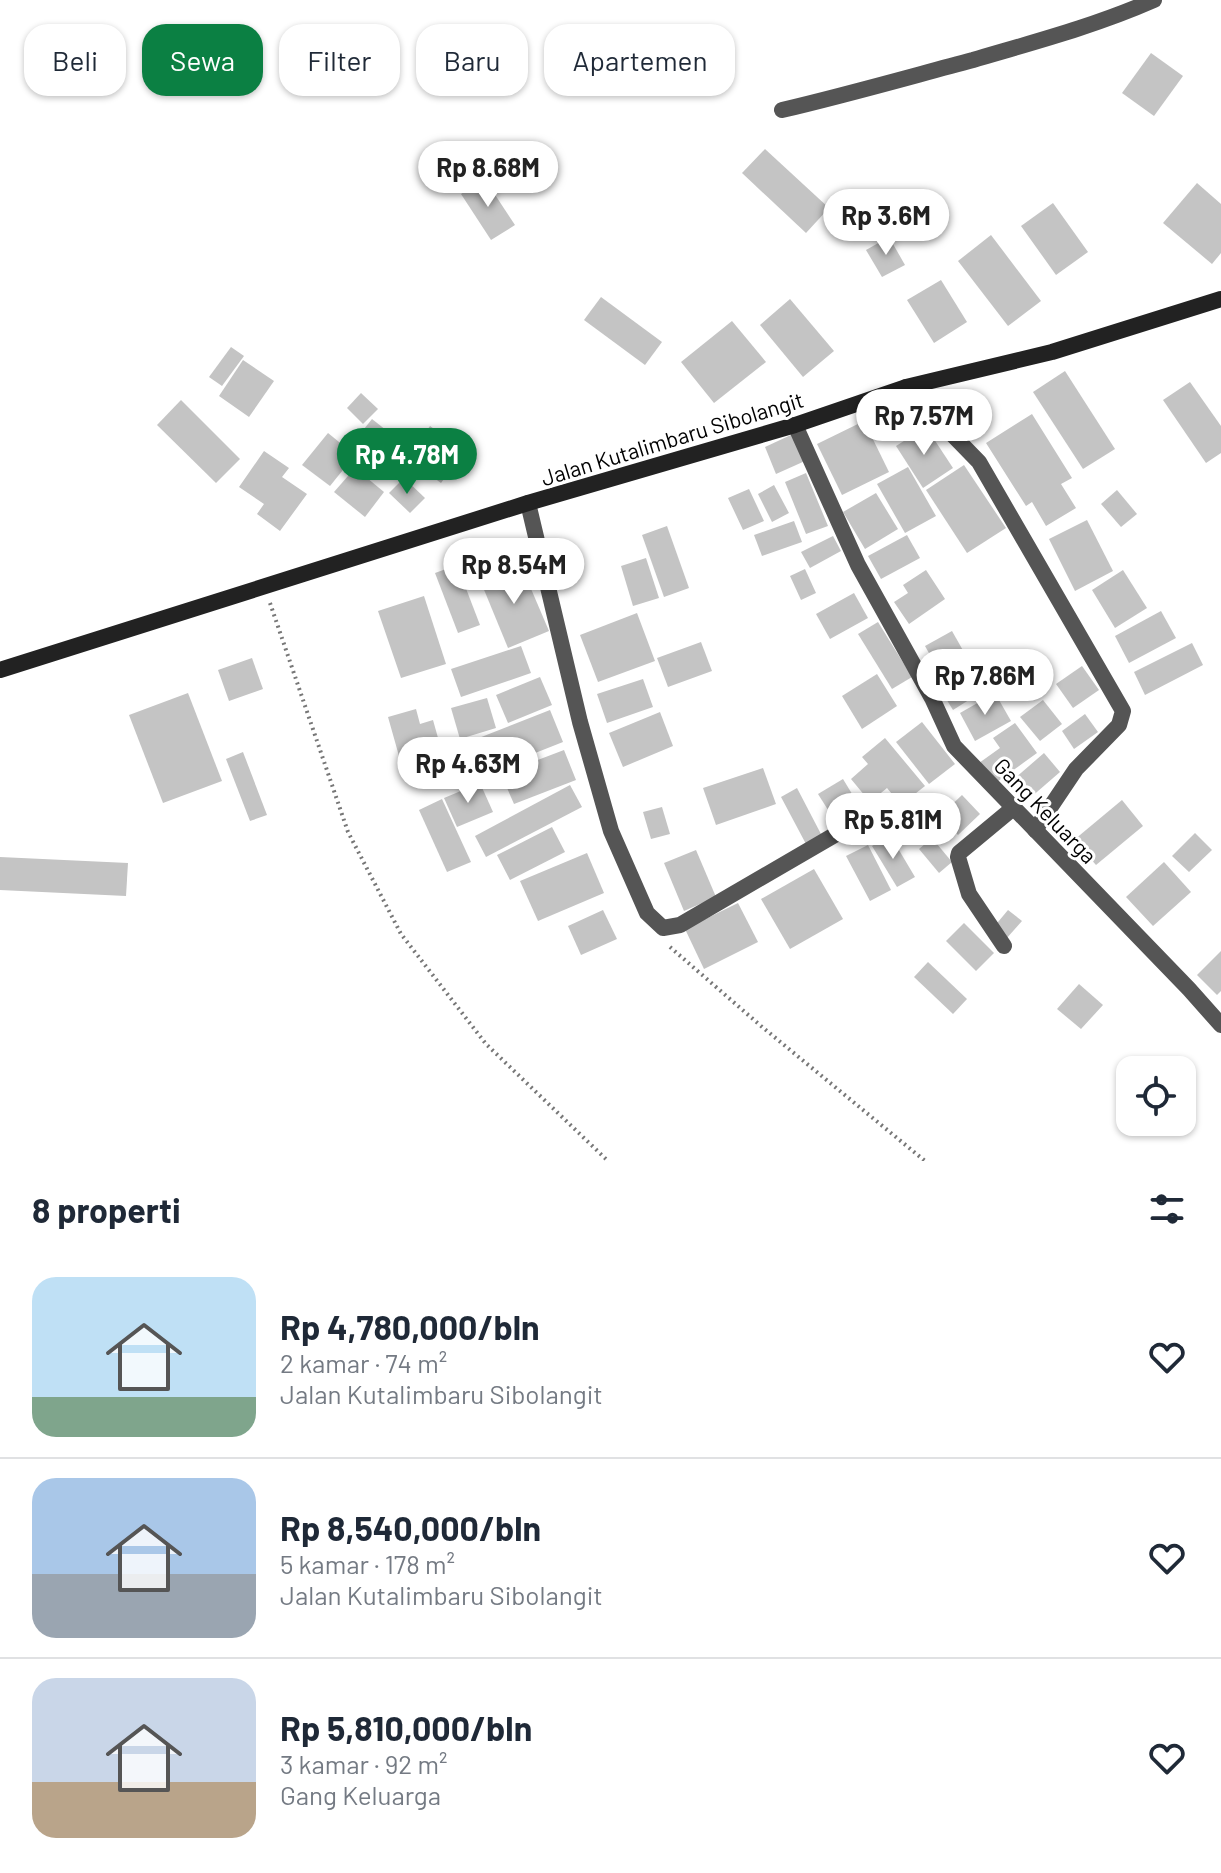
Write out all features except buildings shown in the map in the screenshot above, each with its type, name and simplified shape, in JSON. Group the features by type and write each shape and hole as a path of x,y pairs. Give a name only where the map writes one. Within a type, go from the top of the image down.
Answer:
{"street":[{"path":"782,110 842,97 1109,20 1154,0"},
{"name":"Jalan Kutalimbaru Sibolangit","path":"0,670 528,503 795,425 906,387 1052,352 1221,299"},
{"path":"906,387 979,462 1123,711 1119,725 1076,769 1035,830"},
{"name":"Gang Keluarga","path":"795,425 858,565 932,698 954,746 1221,1025"},
{"path":"528,503 580,722 611,831 647,913 663,928 680,925 838,833"},
{"path":"1004,946 969,894 958,857 1012,809"}],"path":[{"path":"265,587 348,832 401,934 486,1044 608,1161"},
{"path":"667,944 925,1161"}]}
